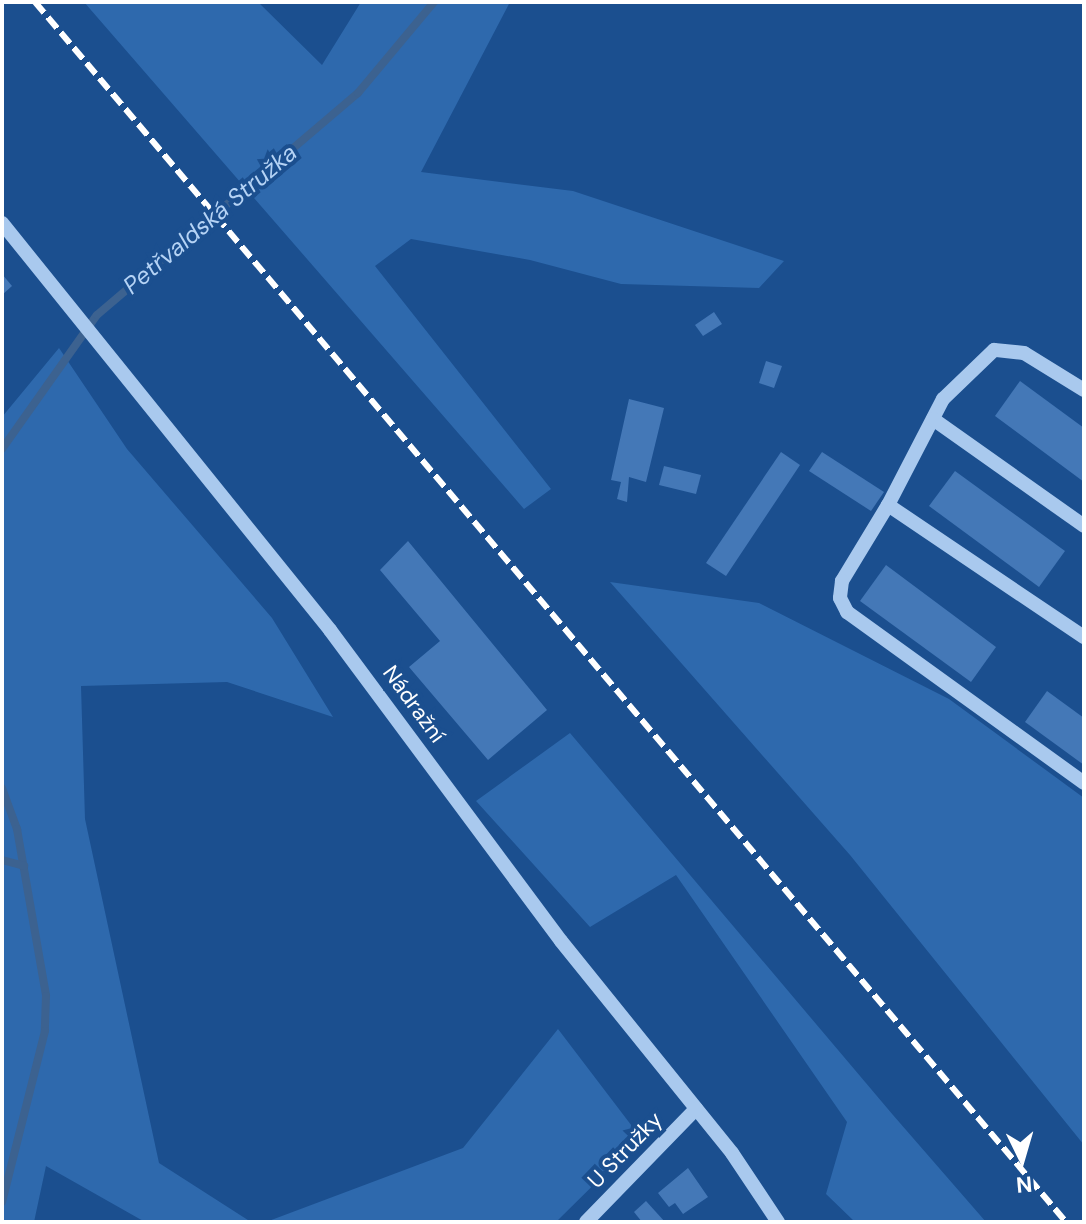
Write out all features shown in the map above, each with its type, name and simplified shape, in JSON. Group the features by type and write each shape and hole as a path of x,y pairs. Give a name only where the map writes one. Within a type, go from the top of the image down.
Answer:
{"street":[{"name":"Nádražní","path":"2,223 330,630 561,941 696,1109 778,1222"},
{"path":"1084,390 1024,353 994,350 943,399 888,505 842,581 840,598 847,612 1084,783"},
{"path":"933,419 1084,526"},
{"path":"888,505 1084,637"},
{"name":"U Stružky","path":"586,1222 696,1109"}],"shaded area":[{"path":"84,2 258,2 322,65 361,2 510,2 421,172 573,191 784,261 759,288 621,284 530,260 411,239 375,266 551,489 524,509"},
{"path":"59,348 127,449 272,618 333,717 227,682 81,686 85,819 159,1163 251,1222 145,1222 46,1166 34,1222 2,1222 2,417"},
{"path":"610,582 759,603 949,699 1084,798 1084,1145 850,855"},
{"path":"570,733 986,1222 855,1222 826,1194 847,1122 676,875 590,927 476,801"},
{"path":"558,1029 641,1138 556,1222 266,1222 463,1148"}],"building":[{"path":"2,274 12,286 2,295"},
{"path":"714,312 722,324 703,336 695,325"},
{"path":"766,361 782,366 774,388 759,383"},
{"path":"1020,381 1084,428 1084,482 995,416"},
{"path":"629,399 664,408 646,482 629,477 627,502 617,499 621,482 611,480"},
{"path":"781,452 800,465 726,576 706,563"},
{"path":"822,452 884,492 871,511 809,471"},
{"path":"664,466 701,475 696,494 659,485"},
{"path":"955,471 1065,551 1039,587 929,506"},
{"path":"408,541 547,710 488,760 409,667 440,641 380,570"},
{"path":"886,565 996,647 971,682 860,601"},
{"path":"1047,691 1084,718 1084,765 1025,722"},
{"path":"688,1168 708,1197 683,1214 675,1203 669,1207 658,1193"},
{"path":"646,1201 665,1222 642,1222 634,1212"}],"waterway":[{"name":"Petřvaldská Stružka","path":"2,449 97,315 358,93 434,2"},
{"path":"2,788 17,829 46,996 45,1031 2,1202"},
{"path":"2,860 24,866"}],"railway":[{"path":"35,2 1066,1222"}]}
